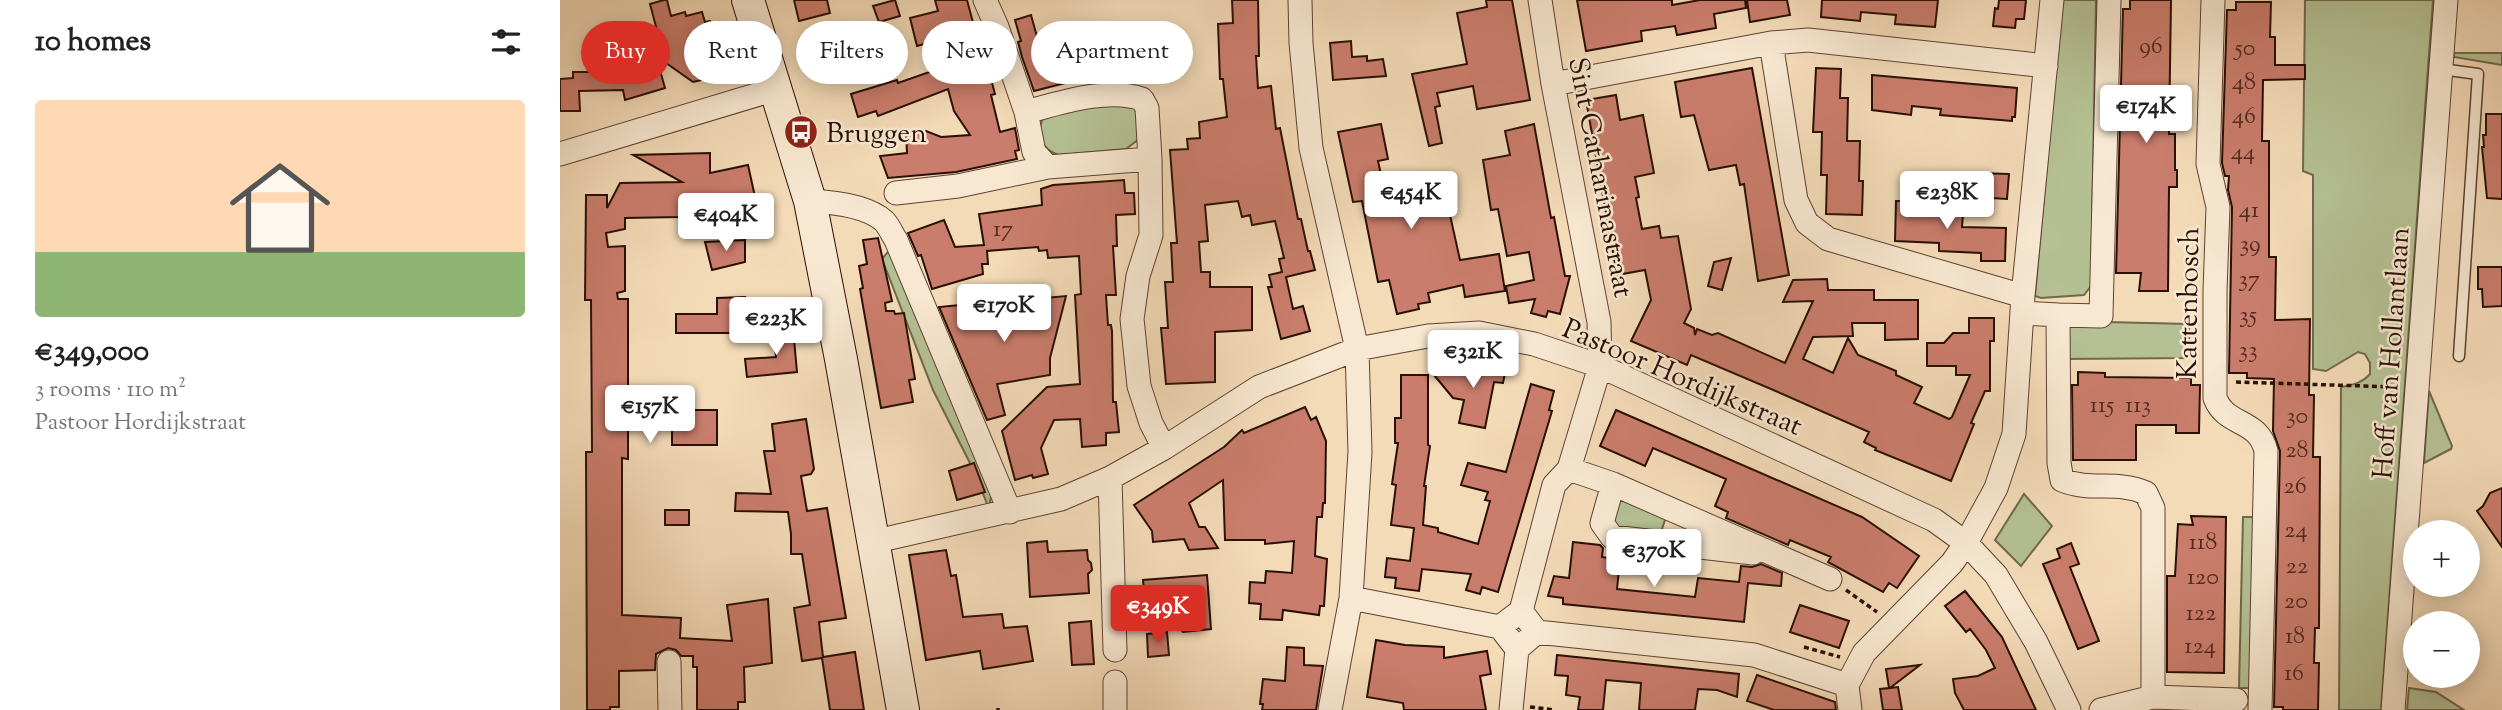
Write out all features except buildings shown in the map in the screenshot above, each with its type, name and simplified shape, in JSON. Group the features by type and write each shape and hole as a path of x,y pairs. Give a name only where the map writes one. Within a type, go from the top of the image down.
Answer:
{"street":[{"path":"748,0 810,201 903,710"},
{"path":"985,0 1026,112 1034,152 1048,167"},
{"path":"1300,0 1301,43 1311,148 1357,349 1360,452 1351,598 1330,710"},
{"name":"Sint Catharinastraat","path":"1521,611 1554,485 1569,469 1600,366 1599,322 1553,84 1540,0"},
{"path":"1850,710 1847,685 1864,653 1952,563 1966,543 1996,488 2014,434 2023,304 2052,0"},
{"path":"1771,43 1796,200 1807,223 1828,239 2023,304 2058,315 2101,316 2109,0"},
{"name":"Kattenbosch","path":"2213,0 2208,164 2218,207 2215,398 2226,415 2263,438 2266,451 2260,710"},
{"name":"Hoff van Hollantlaan","path":"2393,710 2446,0"},
{"path":"1553,84 1771,43 1808,40 2046,66"},
{"path":"560,154 776,89"},
{"path":"1026,112 1080,98 1131,96 1142,99 1146,108 1151,235 1138,276 1132,319 1139,386 1151,423 1164,448"},
{"path":"896,192 958,186 1048,167 1150,159"},
{"path":"810,201 853,206 883,221 896,240 1010,512"},
{"path":"2058,315 2059,463 2062,480 2077,486 2130,486 2146,493 2153,508 2153,697"},
{"name":"Pastoor Hordijkstraat","path":"872,542 1061,499 1110,478 1164,448 1259,387 1357,349 1428,336 1479,333 1534,344 1600,366 1934,520 1966,543 1996,575 2036,642 2070,710"},
{"path":"1569,469 1613,484 1830,579"},
{"path":"1110,478 1115,650"},
{"path":"1613,484 1602,523 1612,537 1777,555"},
{"path":"1351,598 1500,627 1517,649 1511,710"},
{"path":"1500,627 1521,611 1537,632"},
{"path":"1517,649 1537,632 1754,655 1847,685"},
{"path":"669,662 670,710"},
{"path":"1115,682 1115,710"},
{"path":"2101,710 2153,697 2236,700"}],"lane":[{"path":"2441,69 2478,74 2459,356"}],"path":[{"path":"2215,381 2417,387"},
{"path":"1830,579 1893,623"}],"green space":[{"path":"2062,0 2096,0 2091,286 2084,295 2041,298 2035,296"},
{"path":"2305,0 2433,0 2381,710 2339,710 2341,387 2367,377 2370,374 2370,363 2365,354 2358,352 2326,371 2313,369 2313,175 2303,171"},
{"path":"2454,53 2502,53 2502,65 2454,57"},
{"path":"1138,104 1139,139 1126,149 1059,155 1044,146 1040,136 1043,118 1070,108"},
{"path":"892,247 992,490 989,509 975,473 933,390 882,259"},
{"path":"2064,321 2189,324 2189,358 2064,359"},
{"path":"2429,391 2452,446 2424,463"},
{"path":"2024,494 2052,526 2021,566 1995,540"},
{"path":"1615,497 1667,514 1660,535 1615,531 1608,521"},
{"path":"2243,517 2256,517 2254,688 2239,688"},
{"path":"2409,688 2436,692 2464,710 2407,710"}],"place":[{"name":"Bruggen","path":"801,132"}]}
